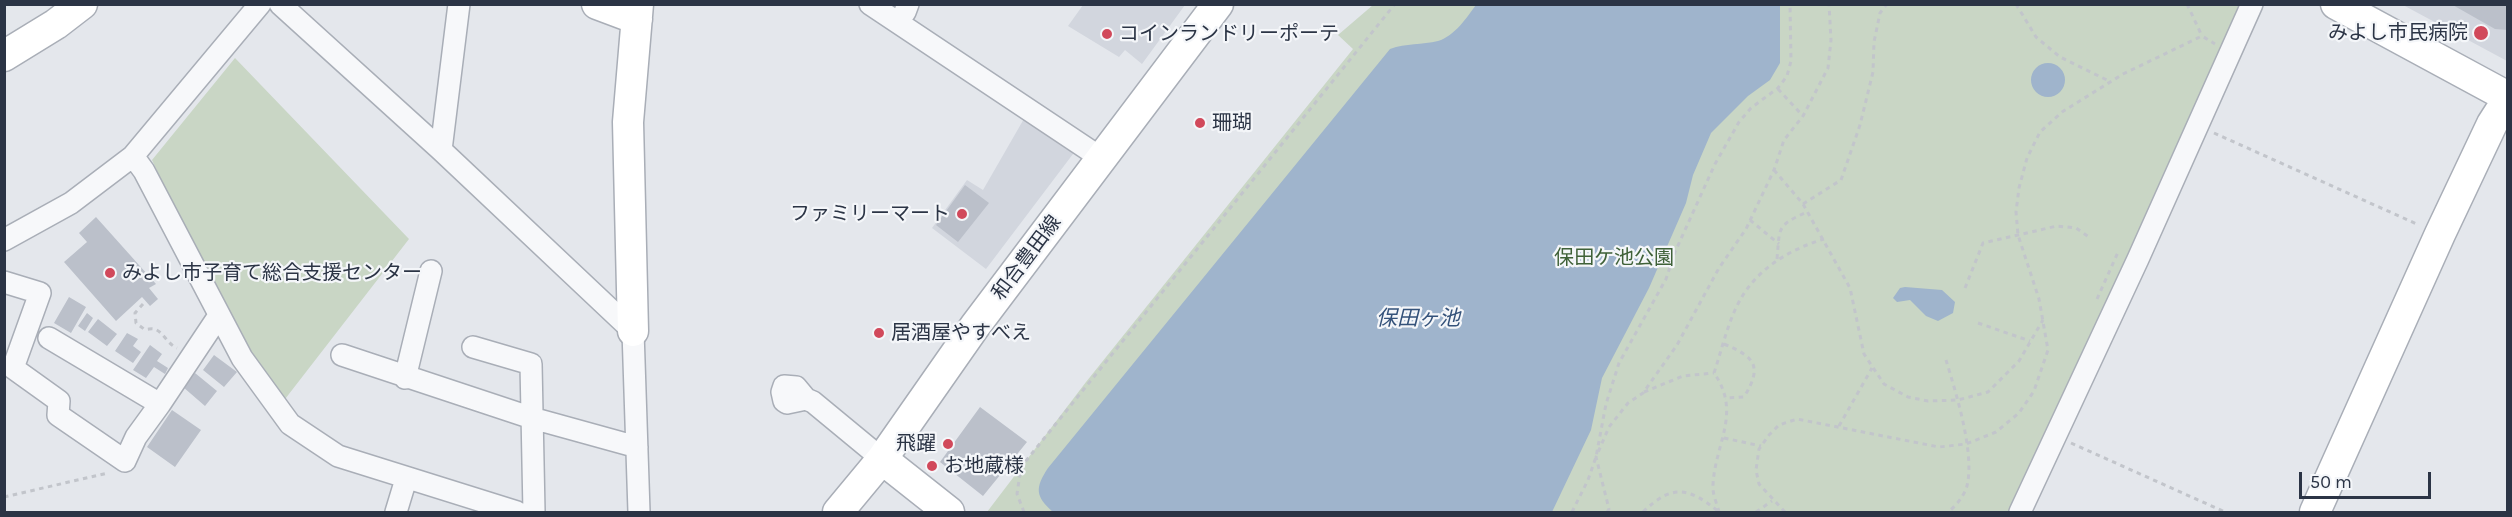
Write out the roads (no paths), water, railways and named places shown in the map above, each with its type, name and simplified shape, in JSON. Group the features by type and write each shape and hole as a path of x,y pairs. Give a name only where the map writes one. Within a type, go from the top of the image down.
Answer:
{"street":[{"path":"4,56 56,24 82,4"},
{"path":"4,240 71,203 132,156 260,4"},
{"path":"280,4 441,150 633,331"},
{"path":"441,150 459,4"},
{"path":"597,4 638,12 628,122 639,513"},
{"path":"870,4 1101,160"},
{"name":"和合豊田線","path":"838,513 882,459 975,326 1218,4"},
{"path":"2020,513 2138,259 2252,4"},
{"path":"2315,513 2440,234 2492,124 2508,98 2336,4"},
{"path":"132,156 144,171 218,317 242,358 290,424 338,456 518,513"},
{"path":"405,378 431,271"},
{"path":"4,282 40,293 13,368 58,402 58,415 125,461 135,437 218,317"},
{"path":"49,338 160,404"},
{"path":"473,347 531,364 534,513"},
{"path":"342,355 405,378 531,418 638,447"},
{"path":"806,399 813,402 949,513"},
{"path":"396,513 406,478"}],"water":[{"name":"保田ヶ池","path":"1476,5 1780,5 1780,63 1770,80 1748,96 1711,133 1693,175 1686,203 1649,288 1602,378 1591,430 1552,512 1053,512 1043,501 1039,491 1039,486 1048,468 1390,49 1444,39 1460,26"},
{"path":"2048,63 2060,68 2065,80 2060,92 2048,97 2036,92 2031,80 2036,68"},
{"path":"1900,288 1942,290 1955,302 1953,313 1938,321 1926,316 1910,300 1897,302 1893,298"}],"place":[{"name":"みよし市民病院","path":"2481,33"},
{"name":"コインランドリーポーテ","path":"1107,34"},
{"name":"珊瑚","path":"1200,123"},
{"name":"ファミリーマート","path":"962,214"},
{"name":"みよし市子育て総合支援センター","path":"110,273"},
{"name":"居酒屋やすべえ","path":"879,333"},
{"name":"飛躍","path":"948,444"},
{"name":"お地蔵様","path":"932,466"}],"park label":[{"name":"保田ケ池公園","path":"1614,258"}]}
